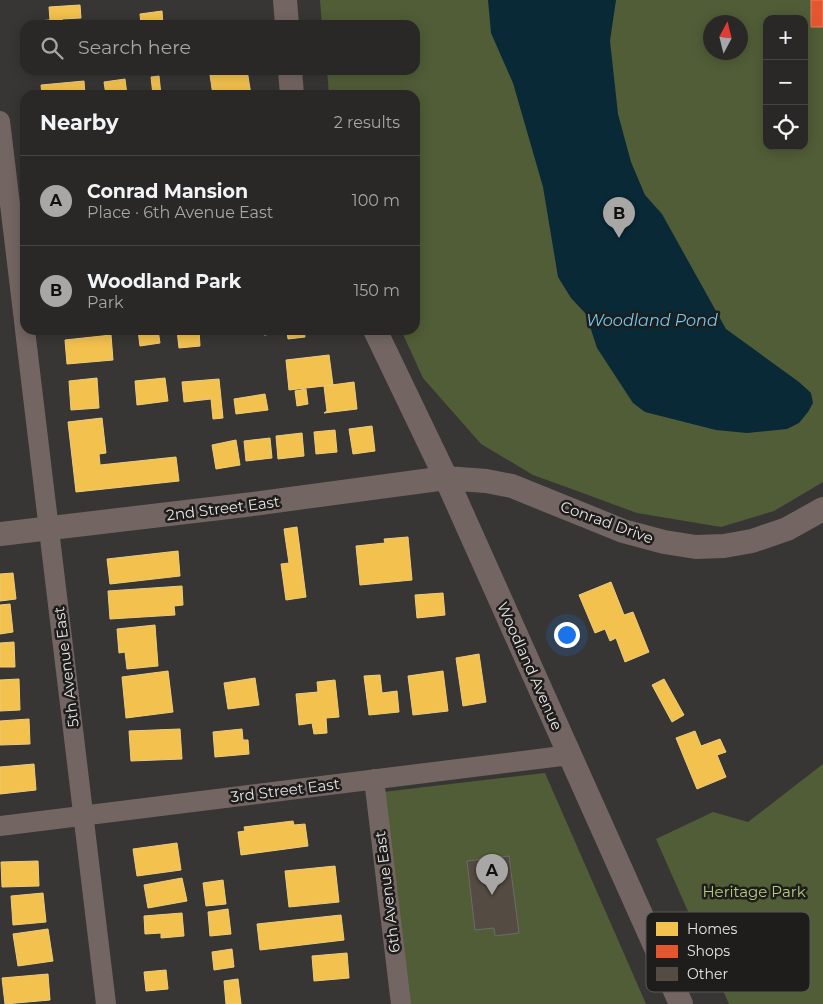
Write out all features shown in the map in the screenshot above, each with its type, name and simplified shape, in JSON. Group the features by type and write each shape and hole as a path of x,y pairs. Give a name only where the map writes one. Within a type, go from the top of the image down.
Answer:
{"street":[{"path":"284,0 286,20"},
{"path":"290,75 292,90"},
{"name":"5th Avenue East","path":"0,121 20,292"},
{"name":"5th Avenue East","path":"26,335 106,1004"},
{"name":"Woodland Avenue","path":"377,335 446,478 646,925"},
{"name":"2nd Street East","path":"0,534 244,506 446,478"},
{"name":"Conrad Drive","path":"446,478 486,480 512,486 623,531 664,542 696,546 724,546 752,541 787,529 823,509"},
{"name":"3rd Street East","path":"0,826 570,755"},
{"name":"6th Avenue East","path":"374,779 400,1004"},
{"name":"Woodland Avenue","path":"676,992 681,1004"}],"green space":[{"path":"320,0 823,0 823,482 774,511 721,527 637,513 533,475 481,444 423,378 403,335 420,335 420,90 329,90 327,75 420,75 420,20 322,20"},
{"name":"Heritage Park","path":"823,764 823,1004 729,1004 724,992 810,992 810,912 688,912 656,839 713,812 748,822"},
{"path":"545,773 646,1004 410,1004 383,792"}],"water":[{"name":"Woodland Pond","path":"488,0 616,0 610,41 618,114 631,162 645,195 662,214 726,329 799,382 811,393 813,403 799,423 787,429 747,433 716,430 645,412 633,403 597,348 586,314 571,298 558,277 543,187 513,83 491,33"}],"building: Homes":[{"path":"80,5 81,18 50,20 49,7"},
{"path":"162,11 163,20 141,20 140,14"},
{"path":"210,75 248,75 250,90 212,90"},
{"path":"159,76 160,90 152,90 151,77"},
{"path":"125,79 126,90 105,90 104,82"},
{"path":"84,81 85,90 42,90 41,85"},
{"path":"111,335 113,360 67,364 65,340"},
{"path":"139,335 159,335 160,343 140,346"},
{"path":"178,335 199,335 200,346 179,348"},
{"path":"287,335 305,335 305,337 288,339"},
{"path":"329,355 333,385 289,390 286,360"},
{"path":"97,378 99,408 71,410 69,381"},
{"path":"165,378 168,401 137,405 135,381"},
{"path":"219,379 223,418 213,419 211,399 184,402 182,382"},
{"path":"354,382 357,409 324,413 327,411 324,386"},
{"path":"306,389 308,404 297,406 295,391"},
{"path":"265,394 268,410 236,414 234,399"},
{"path":"102,418 106,453 99,454 100,465 176,457 179,481 76,492 68,422"},
{"path":"372,426 375,451 353,454 349,429"},
{"path":"335,430 337,452 316,454 314,432"},
{"path":"302,433 304,456 278,459 276,436"},
{"path":"270,438 272,458 246,461 244,441"},
{"path":"236,440 240,465 216,469 212,445"},
{"path":"297,527 306,597 286,600 281,564 289,563 284,529"},
{"path":"408,537 412,580 360,585 356,546 385,543 384,539"},
{"path":"178,551 180,576 110,584 107,559"},
{"path":"13,573 16,599 0,601 0,574"},
{"path":"611,582 624,615 633,612 649,652 625,662 616,638 610,641 605,629 595,633 579,595"},
{"path":"182,586 183,605 174,606 175,615 110,619 108,591"},
{"path":"443,593 445,615 417,618 415,595"},
{"path":"10,604 13,632 0,634 0,605"},
{"path":"155,625 158,666 127,669 125,652 119,653 117,629"},
{"path":"14,642 15,667 0,667 0,643"},
{"path":"479,654 486,702 463,706 456,658"},
{"path":"168,671 173,712 126,718 122,677"},
{"path":"443,671 448,711 413,715 408,676"},
{"path":"380,675 382,693 397,691 399,712 369,715 364,676"},
{"path":"255,678 259,705 228,709 224,683"},
{"path":"19,679 20,710 0,711 0,680"},
{"path":"664,679 684,715 672,722 652,685"},
{"path":"335,680 339,717 326,718 327,733 314,734 312,723 299,725 296,694 318,692 317,682"},
{"path":"29,719 30,744 0,745 0,721"},
{"path":"180,729 182,759 131,761 129,731"},
{"path":"242,729 243,740 248,740 249,754 215,757 213,732"},
{"path":"695,731 701,746 720,739 726,752 717,755 726,777 697,789 676,738"},
{"path":"34,764 36,790 0,794 0,767"},
{"path":"293,821 294,825 305,824 308,846 241,855 238,832 245,831 244,827"},
{"path":"177,843 181,870 137,876 133,849"},
{"path":"38,861 39,886 2,887 1,862"},
{"path":"335,866 339,902 289,907 285,871"},
{"path":"182,878 187,901 148,908 144,885"},
{"path":"223,880 226,904 206,906 203,883"},
{"path":"43,893 46,922 13,925 11,896"},
{"path":"228,909 231,934 210,936 208,912"},
{"path":"182,913 184,936 161,938 161,933 145,934 144,916"},
{"path":"341,915 344,940 260,950 257,924"},
{"path":"48,929 53,961 18,966 13,934"},
{"path":"232,949 234,967 214,970 212,952"},
{"path":"347,953 349,978 314,981 312,956"},
{"path":"166,970 168,989 146,991 144,972"},
{"path":"48,974 50,1000 5,1004 2,978"},
{"path":"238,979 241,1004 226,1004 224,981"}],"building: Shops":[{"path":"811,0 823,0 823,27 811,27"}],"building: Other":[{"path":"509,856 519,933 495,936 494,928 475,930 467,861"}],"place":[{"name":"Woodland Park","path":"619,238"},
{"name":"Conrad Mansion","path":"492,895"}]}
